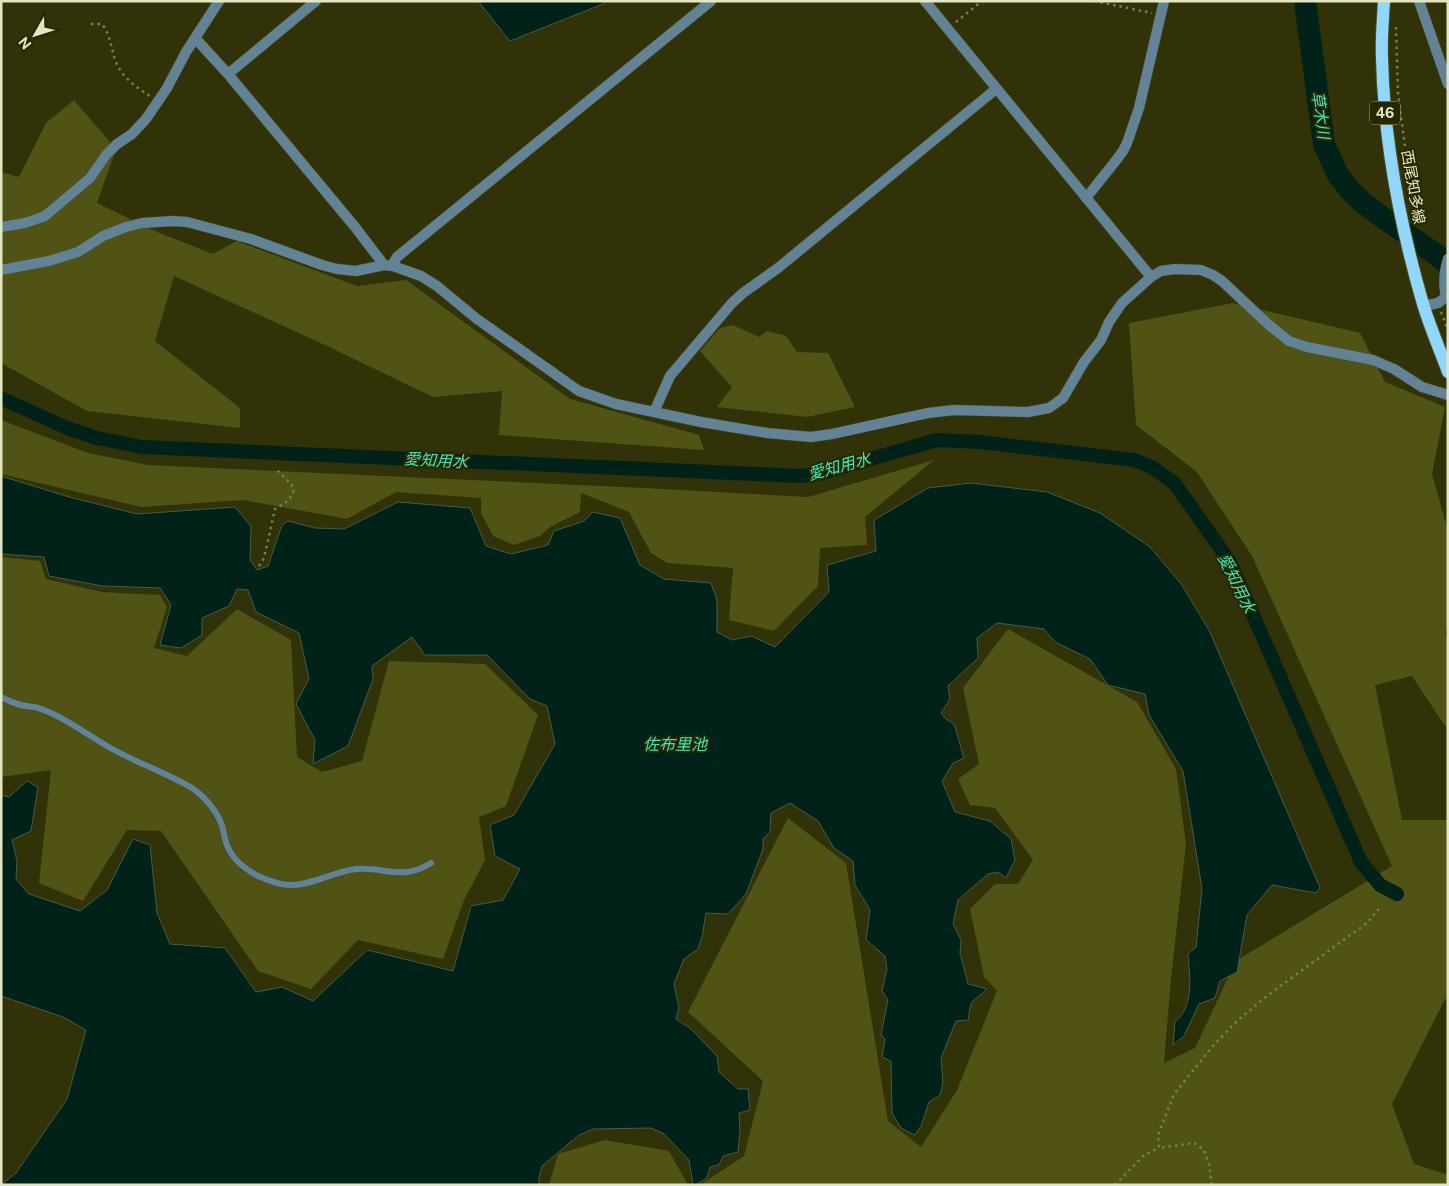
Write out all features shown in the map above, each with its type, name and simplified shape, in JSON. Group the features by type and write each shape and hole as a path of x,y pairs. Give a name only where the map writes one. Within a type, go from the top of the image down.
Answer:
{"main road":[{"name":"西尾知多線","path":"1384,1 1382,57 1384,108 1394,179 1407,244 1424,306 1448,372"}],"street":[{"path":"1,227 24,223 45,216 90,178 106,155 117,144 132,134 146,119 167,88 186,52 219,1"},
{"path":"228,74 316,1"},
{"path":"389,266 397,257 712,1"},
{"path":"924,1 1151,277"},
{"path":"1086,198 1124,151 1128,143 1139,108 1164,1"},
{"path":"1419,1 1448,84"},
{"path":"195,38 228,74 355,228 389,266"},
{"path":"654,412 670,376 732,303 778,268 996,89"},
{"path":"1,270 49,261 78,252 103,236 126,227 142,223 187,222 251,239 337,269 356,271 389,266 421,276 437,286 477,319 578,391 616,404 654,412 767,433 811,437 954,410 1028,412 1049,408 1063,398 1084,362 1101,340 1109,322 1122,303 1151,277 1161,272 1175,269 1201,270 1222,281 1289,341 1307,347 1374,360 1394,369 1422,387 1448,395"},
{"path":"1424,306 1438,303 1446,297 1443,286 1448,259"}],"lane":[{"path":"1,697 16,704 36,707 51,713 107,747 193,789 215,812 221,822 227,845 232,855 250,872 266,880 288,885 298,885 357,869 403,873 413,872 431,863"}],"path":[{"path":"947,29 982,1"},
{"path":"1094,1 1161,15"},
{"path":"91,24 102,24 107,31 116,62 122,73 142,91 151,97 159,99"},
{"path":"1396,26 1398,93 1412,201"},
{"path":"259,566 264,558 275,509 292,496 294,489 276,469"},
{"path":"1159,1148 1158,1135 1174,1094 1213,1046 1268,995 1367,923 1381,906"},
{"path":"1115,1185 1144,1155 1159,1148 1194,1143 1204,1150 1209,1165 1212,1185"}],"shaded area":[{"path":"74,100 116,149 97,203 157,232 213,254 237,241 357,286 406,280 570,399 699,435 704,450 499,435 502,391 433,397 174,276 155,341 240,408 240,428 87,411 1,363 1,172 19,177 46,123"},
{"path":"1233,303 1360,333 1385,382 1445,407 1432,474 1448,531 1448,627 1445,633 1448,641 1448,725 1445,726 1412,676 1375,685 1402,820 1448,820 1448,999 1445,999 1392,1104 1414,1164 1448,1175 1448,1185 700,1185 744,1156 763,1081 688,1012 788,818 846,863 888,1121 921,1147 957,1090 997,991 984,977 970,909 995,884 1018,884 1033,860 995,808 970,805 958,779 979,764 963,688 1008,629 1137,702 1176,769 1186,844 1164,1063 1195,1048 1236,961 1392,866 1252,556 1197,472 1136,425 1129,323"},
{"path":"733,325 759,337 767,331 786,336 797,352 828,353 855,407 807,417 717,407 732,387 700,351 720,328"},
{"path":"1,420 88,453 148,465 808,497 934,460 865,517 867,545 820,548 818,586 774,631 729,620 733,568 667,563 651,553 629,512 581,493 580,512 550,527 540,536 514,545 493,536 481,513 481,498 396,492 347,519 243,500 141,507 1,474"},
{"path":"1,557 40,561 46,579 102,592 160,595 167,607 154,648 187,656 237,609 291,640 297,757 322,772 362,761 389,661 485,664 538,715 506,806 479,817 485,860 464,900 443,959 358,940 311,989 258,971 161,831 127,830 83,901 39,883 51,770 1,777"},
{"path":"605,1140 669,1151 688,1185 549,1185 558,1154"}],"water":[{"path":"478,1 607,1 510,41"},
{"name":"佐布里池","path":"1,476 69,497 137,514 235,507 251,526 250,560 257,570 268,566 282,525 288,521 315,528 344,529 398,502 470,508 486,546 511,554 548,545 554,531 584,521 593,512 620,518 640,565 664,579 711,583 717,600 717,632 732,640 751,636 775,647 829,592 827,565 876,551 874,520 928,488 971,483 1047,492 1100,513 1150,547 1182,585 1209,630 1320,888 1316,893 1272,885 1247,915 1237,972 1220,981 1215,998 1199,1004 1184,1036 1173,1045 1175,1022 1181,1016 1188,1000 1190,982 1188,954 1196,947 1202,889 1183,771 1149,715 1145,694 1108,685 1090,659 1055,642 1044,629 997,623 977,638 978,658 948,686 950,699 941,713 954,724 964,758 953,763 942,781 955,812 990,821 1011,839 1015,860 1006,878 998,872 988,874 958,900 953,924 961,940 960,953 968,984 987,989 971,1003 968,1020 956,1021 941,1058 943,1083 940,1095 929,1102 921,1126 915,1135 901,1128 892,1113 891,1061 882,1057 885,1039 881,1035 888,1000 882,991 887,969 885,956 866,940 870,910 855,885 853,861 834,848 818,821 790,803 771,813 770,832 763,839 763,849 746,894 728,914 706,913 698,949 684,959 674,984 679,1008 676,1019 691,1029 717,1056 719,1072 738,1089 748,1089 750,1110 739,1113 738,1152 723,1156 719,1165 710,1167 707,1178 695,1185 693,1185 689,1160 664,1134 651,1128 593,1129 579,1135 542,1166 539,1185 1,1185 16,1173 67,1099 86,1030 63,1017 1,996 1,795 9,797 27,781 38,787 31,831 12,840 17,861 16,879 29,894 80,911 107,890 133,839 150,845 157,913 170,944 225,948 256,992 282,987 313,1001 367,950 453,971 471,906 503,900 520,869 495,856 490,825 514,815 555,744 547,706 530,699 487,655 425,655 412,637 372,666 373,679 348,746 313,764 315,740 296,704 309,679 299,633 256,612 248,590 237,589 229,606 202,618 202,635 181,648 160,645 171,605 160,588 102,586 49,576 44,557 1,554"}],"waterway":[{"name":"草木川","path":"1305,1 1324,144 1338,175 1361,201 1448,265"},
{"name":"愛知用水","path":"1,398 67,428 97,438 142,447 801,476 822,473 937,440 980,442 1134,460 1152,467 1175,484 1230,562 1361,862 1380,885 1397,894"}]}
